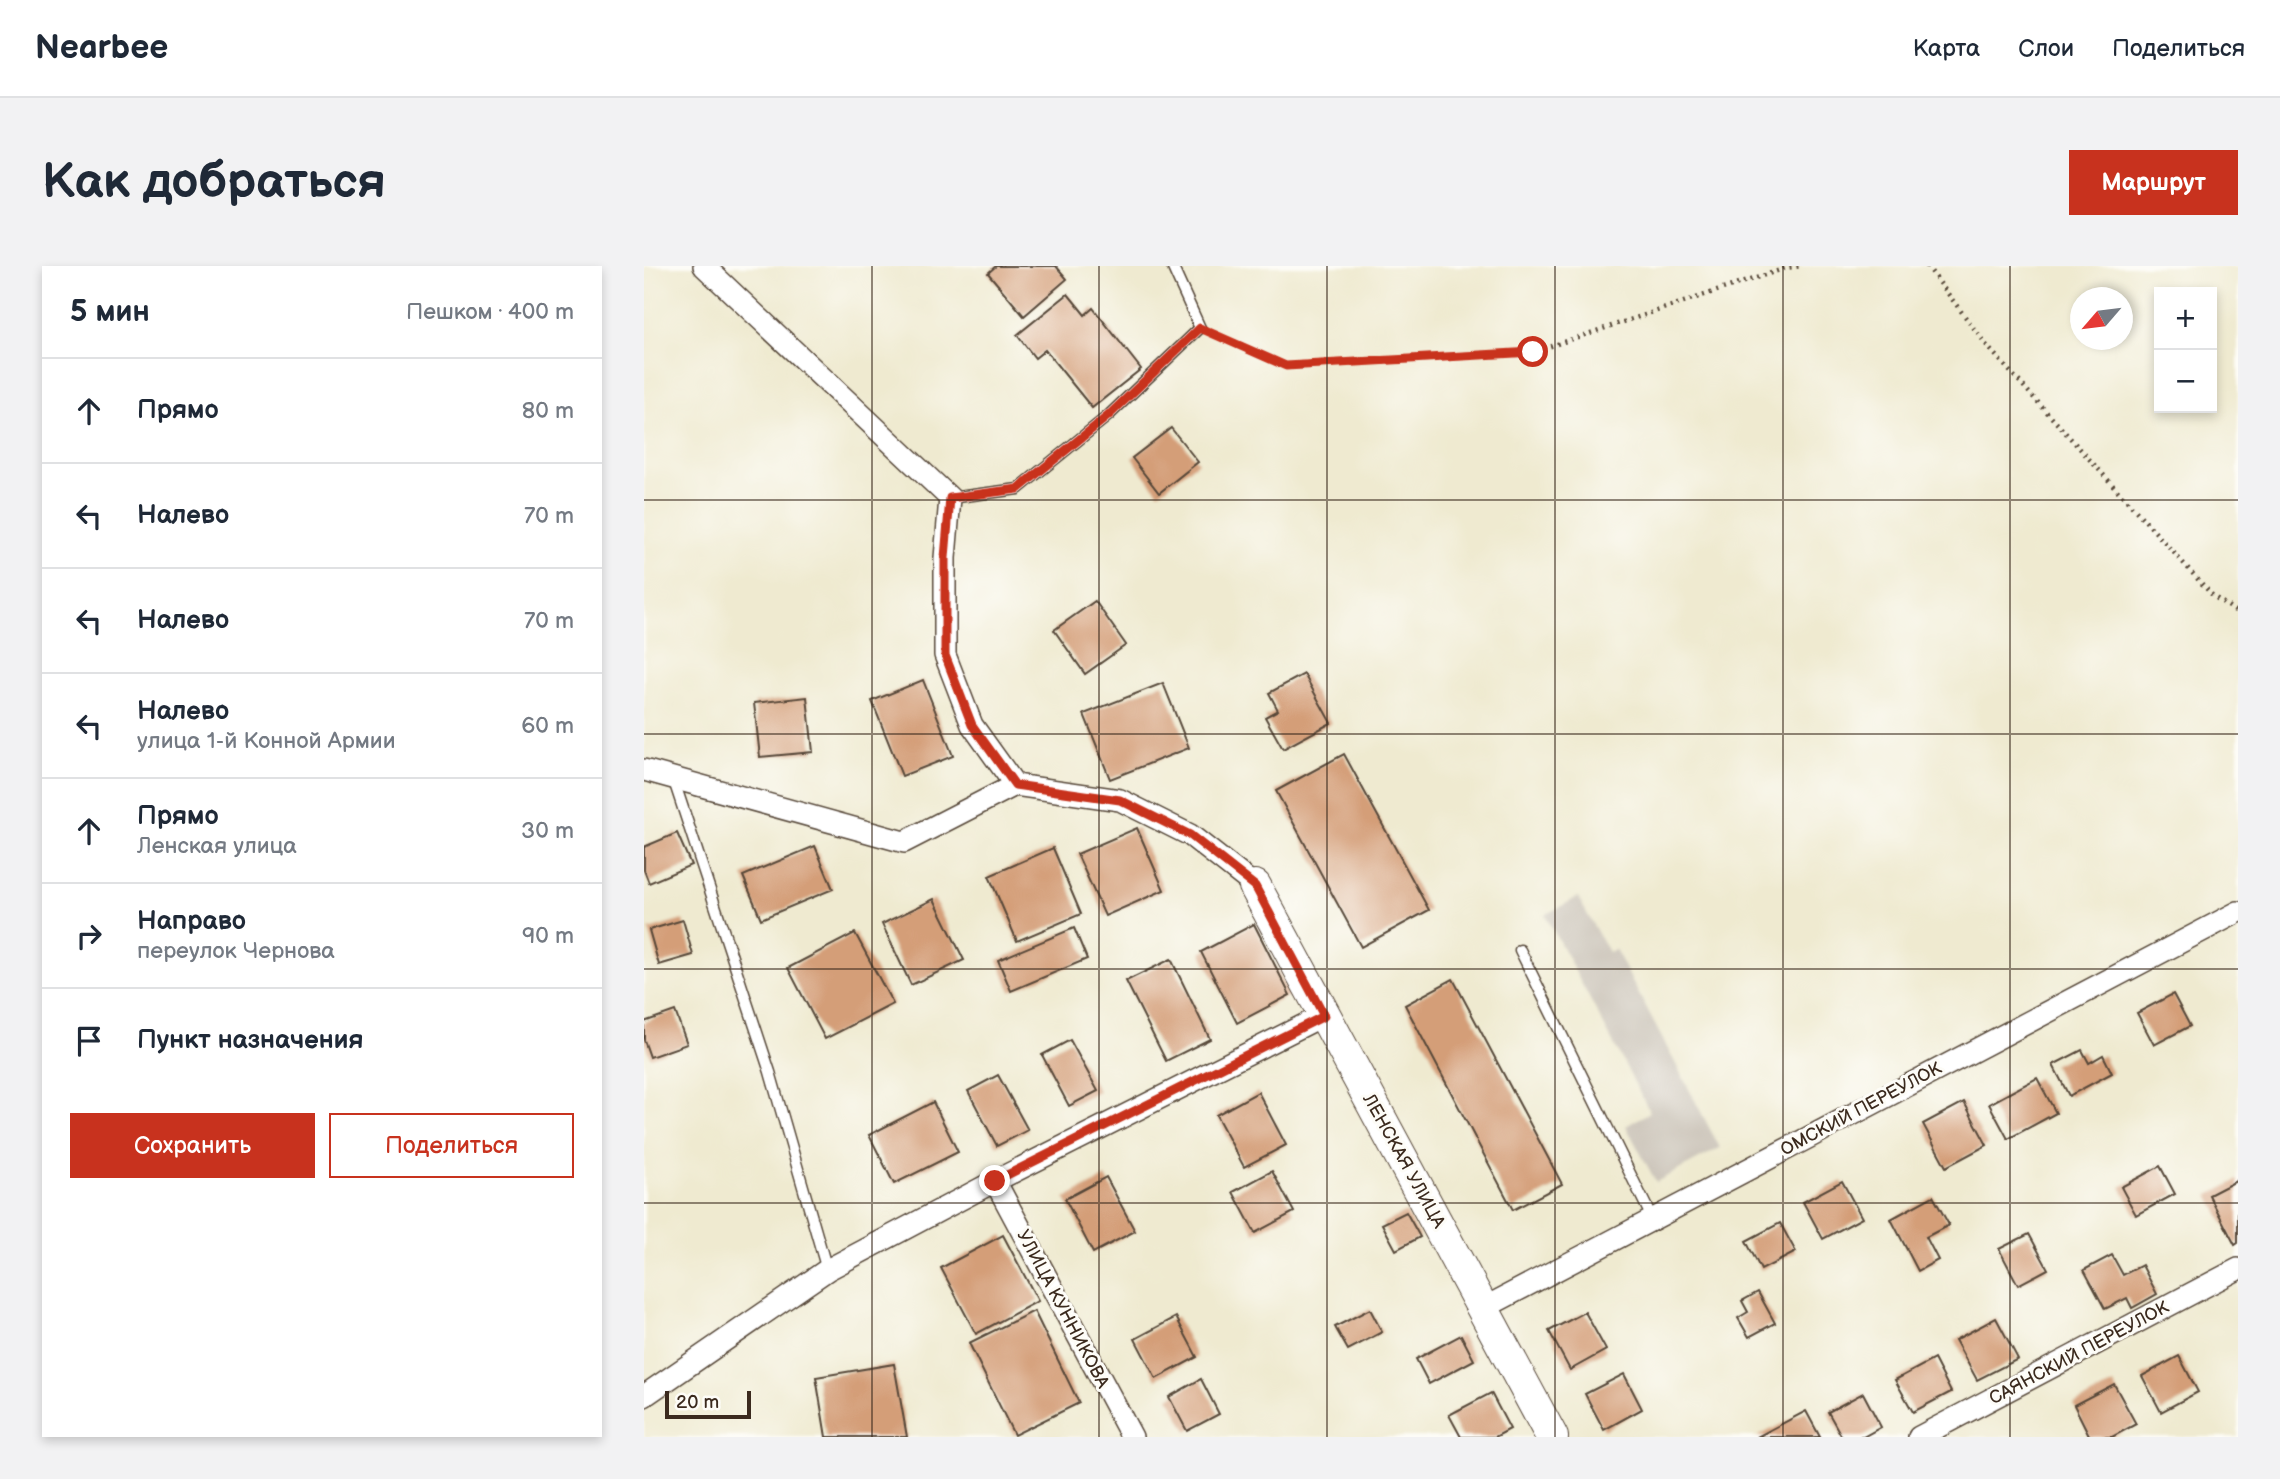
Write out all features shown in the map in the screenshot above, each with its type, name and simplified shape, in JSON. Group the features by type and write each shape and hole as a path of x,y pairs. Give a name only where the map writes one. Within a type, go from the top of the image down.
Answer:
{"street":[{"path":"704,266 950,498 945,558 945,655 972,725 1015,785"},
{"path":"644,770 904,842 1015,785 1120,800 1190,835 1255,886"},
{"name":"ЛЕНСКАЯ УЛИЦА","path":"1255,886 1552,1437"},
{"name":"ОМСКИЙ ПЕРЕУЛОК","path":"1484,1308 2238,912"},
{"path":"644,1395 827,1269 995,1181 1324,1016"},
{"name":"УЛИЦА КУННИКОВА","path":"995,1181 1132,1437"},
{"name":"САЯНСКИЙ ПЕРЕУЛОК","path":"1919,1437 2238,1269"}],"lane":[{"path":"950,498 1018,489 1108,416 1200,328 1172,266"},
{"path":"673,778 770,1072 827,1269"},
{"path":"1520,950 1652,1218"}],"path":[{"path":"1200,328 1286,366 1533,352 1786,268 1802,266"},
{"path":"1927,266 1988,347 2213,596 2238,613"}],"shaded area":[{"path":"1578,897 1608,952 1615,949 1720,1148 1656,1182 1626,1126 1650,1112 1545,915"}],"building":[{"path":"996,266 1056,266 1067,279 1024,316 988,273"},
{"path":"1068,294 1085,315 1093,308 1141,369 1092,408 1045,350 1035,358 1017,335"},
{"path":"1171,428 1198,462 1159,493 1132,458"},
{"path":"1095,601 1126,645 1085,674 1054,630"},
{"path":"1304,674 1331,723 1283,749 1265,717 1278,710 1269,693"},
{"path":"923,680 953,756 902,776 872,701"},
{"path":"1163,683 1189,748 1110,779 1084,714"},
{"path":"807,697 813,752 760,757 754,703"},
{"path":"1344,754 1429,910 1361,947 1276,791"},
{"path":"1137,828 1164,890 1105,916 1077,854"},
{"path":"677,833 691,865 649,883 644,870 644,847"},
{"path":"815,846 833,889 761,919 743,876"},
{"path":"1053,848 1081,914 1017,941 989,876"},
{"path":"934,899 964,960 911,985 882,924"},
{"path":"683,920 693,955 659,965 649,930"},
{"path":"1254,924 1290,995 1237,1023 1201,952"},
{"path":"1074,928 1087,959 1011,991 998,960"},
{"path":"855,933 893,1004 825,1039 788,968"},
{"path":"1171,959 1210,1039 1166,1061 1126,981"},
{"path":"1453,979 1562,1184 1513,1210 1405,1005"},
{"path":"2173,994 2190,1026 2154,1045 2137,1013"},
{"path":"675,1011 687,1044 650,1057 644,1040 644,1022"},
{"path":"1070,1040 1098,1091 1069,1106 1042,1055"},
{"path":"2082,1050 2089,1063 2103,1055 2112,1073 2069,1096 2053,1065"},
{"path":"998,1075 1028,1130 997,1146 968,1091"},
{"path":"2037,1078 2056,1113 2008,1139 1989,1104"},
{"path":"1258,1092 1286,1145 1244,1167 1216,1115"},
{"path":"933,1102 958,1152 894,1184 869,1135"},
{"path":"1964,1102 1987,1145 1946,1167 1923,1124"},
{"path":"2160,1166 2175,1194 2136,1215 2121,1187"},
{"path":"1272,1171 1294,1212 1255,1233 1233,1192"},
{"path":"1106,1177 1135,1231 1093,1253 1065,1199"},
{"path":"2238,1180 2238,1243 2235,1245 2209,1195"},
{"path":"1842,1181 1862,1218 1823,1239 1803,1202"},
{"path":"1933,1196 1949,1225 1926,1237 1938,1260 1918,1271 1891,1219"},
{"path":"1406,1212 1420,1237 1396,1250 1382,1224"},
{"path":"1780,1223 1796,1252 1761,1270 1746,1241"},
{"path":"2029,1234 2048,1269 2018,1285 1999,1249"},
{"path":"1003,1235 1038,1301 976,1334 941,1268"},
{"path":"2112,1255 2123,1275 2142,1265 2157,1294 2132,1308 2127,1298 2105,1309 2084,1270"},
{"path":"1758,1292 1775,1323 1749,1337 1738,1318 1748,1312 1742,1301"},
{"path":"1370,1309 1382,1332 1348,1350 1335,1327"},
{"path":"1034,1311 1079,1403 1014,1435 969,1343"},
{"path":"1585,1312 1606,1350 1570,1370 1549,1331"},
{"path":"1176,1317 1197,1357 1156,1379 1135,1339"},
{"path":"1996,1318 2018,1359 1977,1380 1955,1340"},
{"path":"1461,1335 1474,1360 1429,1384 1416,1359"},
{"path":"2179,1356 2198,1392 2161,1412 2142,1376"},
{"path":"1934,1359 1951,1392 1913,1412 1895,1380"},
{"path":"894,1364 907,1437 826,1437 816,1377"},
{"path":"1624,1374 1642,1409 1604,1430 1585,1394"},
{"path":"1201,1379 1219,1414 1187,1431 1169,1397"},
{"path":"2114,1384 2136,1424 2112,1437 2090,1437 2074,1405"},
{"path":"1491,1393 1510,1429 1495,1437 1461,1437 1449,1415"},
{"path":"1863,1393 1881,1427 1863,1437 1842,1437 1828,1412"},
{"path":"1806,1411 1820,1437 1757,1437"}],"route":[{"path":"995,1181 1324,1016 1255,886 1190,835 1120,800 1015,785 972,725 945,655 945,558 950,498 1018,489 1108,416 1200,328 1286,366 1533,352"}]}
